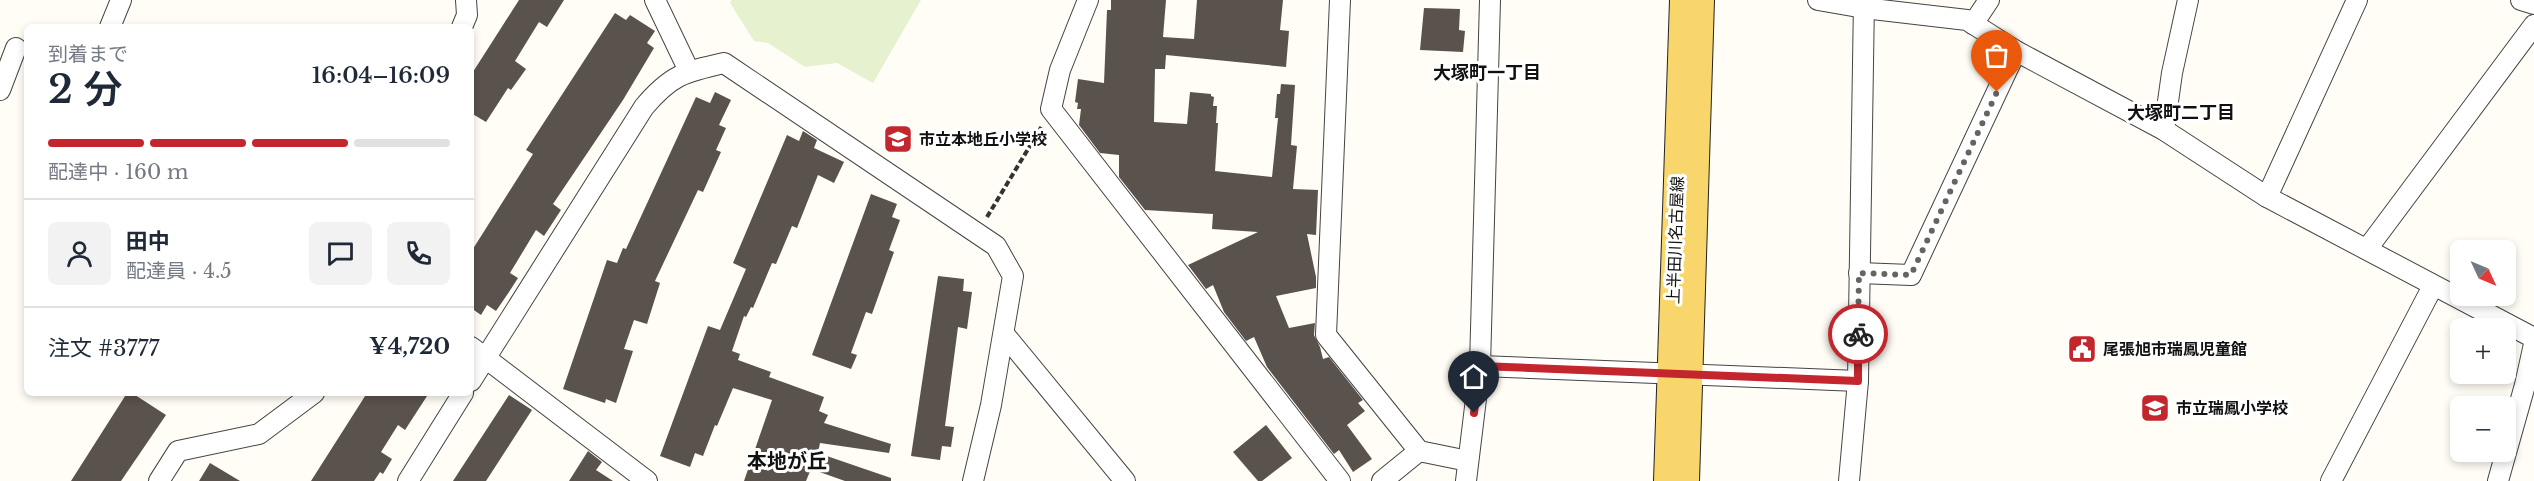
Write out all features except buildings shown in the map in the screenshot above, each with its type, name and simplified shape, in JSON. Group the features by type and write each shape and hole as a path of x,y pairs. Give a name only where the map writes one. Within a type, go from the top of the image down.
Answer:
{"main road":[{"name":"上半田川名古屋線","path":"1683,0 1681,374 1686,481"},
{"name":"上半田川名古屋線","path":"1667,481 1681,374 1701,0"}],"street":[{"path":"111,24 121,0"},
{"path":"463,24 467,15 466,0"},
{"path":"655,0 689,71"},
{"path":"1088,0 1060,69 1051,110 1340,481"},
{"path":"1340,0 1326,335 1419,451 1468,461"},
{"path":"1466,481 1480,366 1490,0"},
{"path":"1818,0 1864,4 1967,20 2016,51 2164,130 2267,197 2534,338"},
{"path":"1973,24 1989,0"},
{"path":"2164,130 2172,73 2188,0"},
{"path":"2267,197 2357,0"},
{"path":"2521,0 2534,4"},
{"path":"1855,478 1864,4"},
{"path":"2367,249 2534,25"},
{"path":"0,90 14,47"},
{"path":"1859,273 1911,275 2016,51"},
{"path":"474,369 478,353 644,107 661,86 689,71 724,63 996,246 1013,276 1004,334 974,481"},
{"path":"2331,481 2433,286"},
{"path":"1004,334 1125,481"},
{"path":"2498,481 2534,344"},
{"path":"478,353 647,481"},
{"path":"1480,366 1858,381"},
{"path":"159,481 178,451 259,434 310,396"},
{"path":"408,481 462,396"},
{"path":"1382,481 1419,451"}],"path":[{"path":"976,234 1051,110"}],"green space":[{"path":"732,0 921,0 873,83 837,63 805,67 768,43 754,41 730,3"}],"way so far":[{"path":"1858,334 1859,273 1911,275 1997,92"}],"place":[{"name":"市立本地丘小学校","path":"898,139"},
{"name":"尾張旭市瑞鳳児童館","path":"2082,349"},
{"name":"市立瑞鳳小学校","path":"2155,408"}],"district":[{"name":"大塚町一丁目","path":"1487,73"},
{"name":"大塚町二丁目","path":"2181,113"},
{"name":"本地が丘","path":"787,461"}],"route":[{"path":"1474,413 1480,366 1858,381 1858,334"}]}
